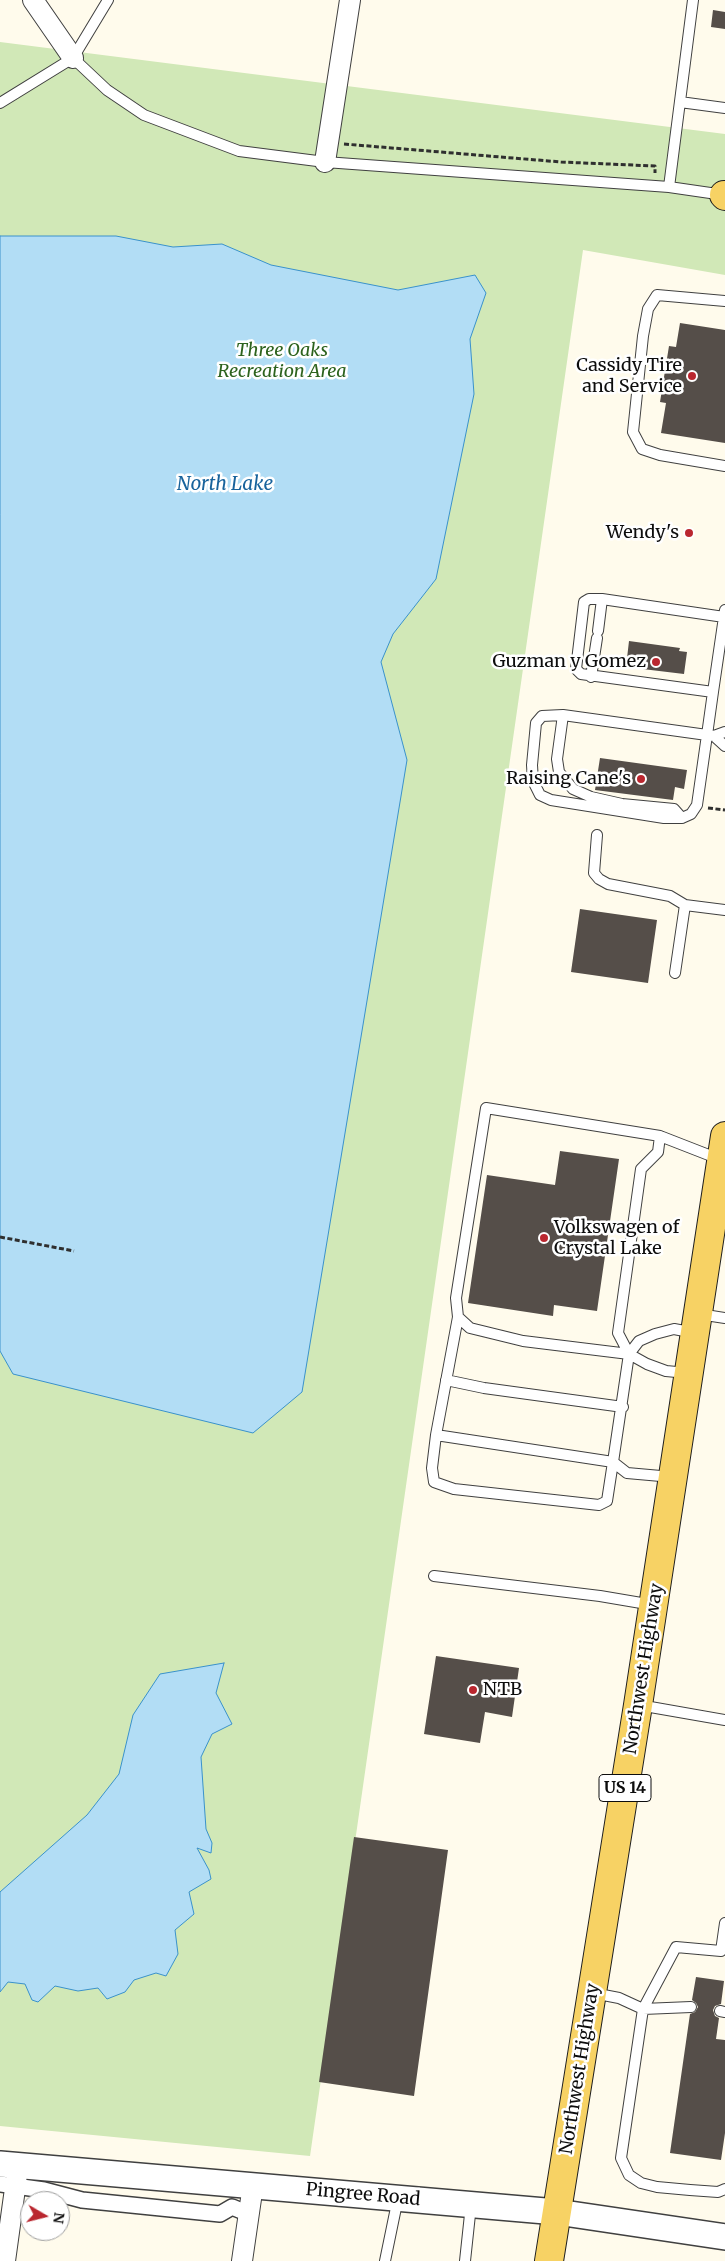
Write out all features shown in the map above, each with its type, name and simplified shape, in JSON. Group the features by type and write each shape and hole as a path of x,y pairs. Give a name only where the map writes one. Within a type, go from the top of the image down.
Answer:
{"main road":[{"name":"Northwest Highway","path":"549,2261 654,1606 724,1152"}],"street":[{"path":"33,0 73,58"},
{"path":"326,152 350,0"},
{"path":"5,2261 4,2237 8,2176 44,2190 82,2200 220,2214 232,2207 249,2214"},
{"name":"Pingree Road","path":"8,2176 253,2185 557,2212 725,2237"},
{"path":"242,2261 253,2185"}],"lane":[{"path":"0,103 73,58 108,0"},
{"path":"669,187 693,0"},
{"path":"73,58 107,90 144,115 239,152 326,152 669,187 725,195"},
{"path":"680,102 725,108"},
{"path":"725,301 657,295 648,309 643,336 633,432 642,449 660,455 725,466"},
{"path":"713,692 582,674 576,669 584,602 590,599 724,613 713,692 710,736 697,805 691,814 682,818 664,818 580,806 551,800 540,794 533,781 532,765 536,723 542,716 563,715 710,736 725,732"},
{"path":"592,676 602,599"},
{"path":"563,715 557,759 558,772 572,789 591,797 614,802 674,809 682,818"},
{"path":"710,736 725,746"},
{"path":"597,835 594,873 599,879 608,884 670,896 686,905 725,910"},
{"path":"675,973 686,905"},
{"path":"724,1152 660,1136 486,1108 456,1298 458,1317 436,1434 432,1468 434,1482 454,1489 599,1505 607,1501 623,1408 629,1354 639,1341 655,1334 725,1318"},
{"path":"629,1354 618,1333 638,1189 641,1170 658,1152 660,1136"},
{"path":"458,1317 470,1328 523,1341 629,1354 647,1364 666,1371 689,1373"},
{"path":"446,1380 484,1388 623,1408"},
{"path":"436,1434 613,1462 627,1473 673,1477"},
{"path":"434,1576 600,1596 654,1606"},
{"path":"638,1705 725,1720"},
{"path":"725,1923 723,1952 676,1947 643,2010 621,2158 629,2175 641,2183 657,2187 718,2192 725,2189"},
{"path":"592,1992 619,1998 643,2010 691,2007"},
{"path":"385,2261 399,2198"},
{"path":"465,2261 471,2204"}],"path":[{"path":"326,152 655,166 655,187"},
{"path":"0,1237 74,1252"}],"green space":[{"name":"Three Oaks Recreation Area","path":"0,42 725,134 725,275 583,250 310,2156 0,2126"}],"water":[{"name":"North Lake","path":"0,236 116,236 173,247 222,244 271,265 398,290 475,275 486,293 470,339 474,394 436,579 393,634 381,662 407,760 302,1392 253,1433 13,1374 0,1351"},
{"path":"224,1663 216,1693 232,1724 212,1734 201,1757 206,1829 212,1843 211,1853 197,1848 209,1870 211,1879 189,1892 194,1914 175,1930 178,1954 166,1976 156,1973 134,1980 125,1992 107,1999 98,1988 78,1991 55,1986 38,2002 32,2000 25,1984 8,1982 0,1992 0,1892 87,1815 119,1774 133,1715 160,1674"}],"building":[{"path":"713,10 725,12 725,29 711,27"},
{"path":"680,323 725,330 725,443 661,433 666,403 660,402 669,346 676,347"},
{"name":"Guzman y Gomez","path":"629,641 680,648 679,651 687,652 684,674 626,667"},
{"name":"Raising Cane's","path":"600,758 687,770 684,789 675,787 673,800 595,790"},
{"path":"580,909 657,920 648,983 571,972"},
{"path":"560,1151 619,1159 597,1311 554,1305 553,1316 468,1303 487,1175 555,1185"},
{"name":"NTB","path":"436,1656 519,1668 512,1717 485,1712 480,1743 424,1734"},
{"path":"354,1837 448,1850 414,2096 319,2082"},
{"path":"696,1977 724,1981 721,2004 715,2006 713,2010 715,2016 719,2018 716,2039 725,2040 725,2133 721,2160 670,2153 690,2014 695,2012 698,2007 692,2000"}],"place":[{"name":"Cassidy Tire and Service","path":"692,376"},
{"name":"Wendy's","path":"689,533"},
{"name":"Guzman y Gomez","path":"656,662"},
{"name":"Raising Cane's","path":"641,779"},
{"name":"Volkswagen of Crystal Lake","path":"544,1238"},
{"name":"NTB","path":"473,1690"}]}
